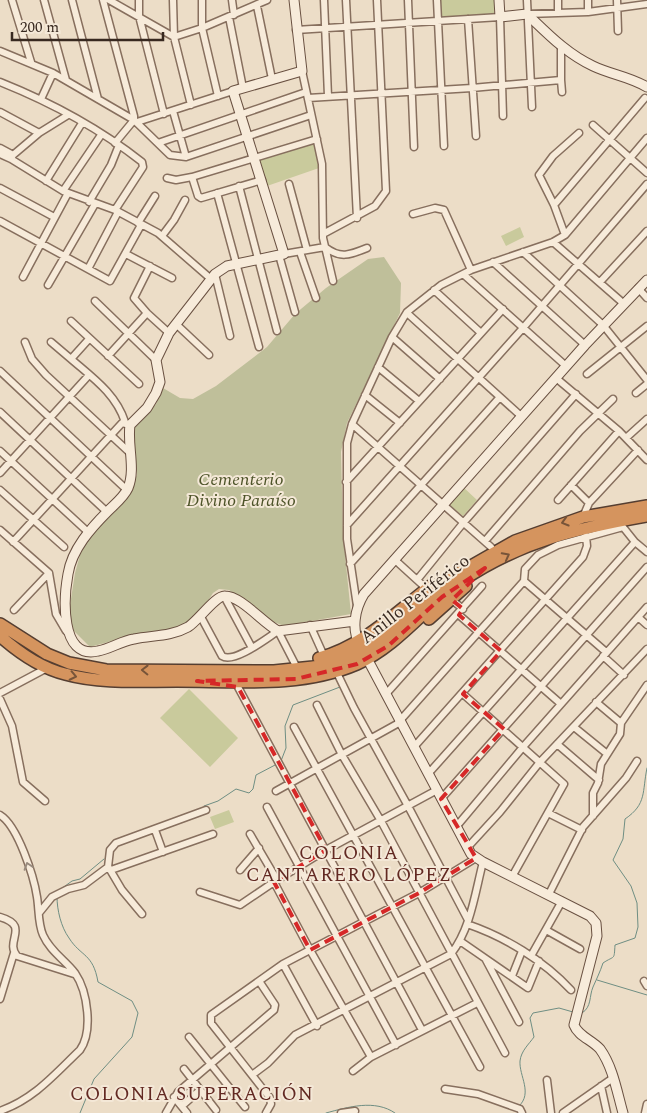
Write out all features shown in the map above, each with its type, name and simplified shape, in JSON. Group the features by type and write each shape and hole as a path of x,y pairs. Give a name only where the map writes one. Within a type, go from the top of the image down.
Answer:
{"highway":[{"name":"Anillo Periférico","path":"0,636 47,668 64,674 106,681 294,670 348,658 377,643 392,632 430,595 457,574 519,544 584,517 647,506"},
{"name":"Anillo Periférico","path":"0,624 47,654 69,663 106,670 196,676 296,679 339,670 357,664 388,646 463,580 519,544 586,526 647,516"},
{"path":"196,676 219,666 295,664 360,645 451,570 488,544 519,544"},
{"path":"196,676 216,687 288,686 339,677 370,664 452,600 484,568"}],"street":[{"path":"12,0 31,62"},
{"path":"44,0 66,80"},
{"path":"72,0 98,99"},
{"path":"103,0 136,121"},
{"path":"110,0 174,37 257,6 265,0"},
{"path":"139,0 139,16 164,114"},
{"path":"173,0 174,37 191,105"},
{"path":"202,0 202,28 218,96"},
{"path":"232,0 231,16 243,88"},
{"path":"294,0 302,71 322,164 323,234 333,281"},
{"path":"324,0 328,96"},
{"path":"346,0 357,218"},
{"path":"323,234 357,218 376,206 386,191 377,0"},
{"path":"408,0 410,92 414,147"},
{"path":"437,0 444,146"},
{"path":"499,0 503,116"},
{"path":"527,0 532,106"},
{"path":"558,0 558,13"},
{"path":"588,0 588,12"},
{"path":"617,0 618,31"},
{"path":"296,30 438,22 527,14 588,12 647,4"},
{"path":"257,6 272,79"},
{"path":"527,14 562,48 594,67 628,76 647,87"},
{"path":"468,19 476,136"},
{"path":"562,48 562,92"},
{"path":"0,51 31,62 53,73 136,121 170,155 186,157 311,115"},
{"path":"48,285 111,165 117,144 136,121 302,71"},
{"path":"41,99 53,73"},
{"path":"158,143 240,113 307,95 328,96 410,92 561,80"},
{"path":"0,82 41,99 117,144 144,164 117,211 88,269"},
{"path":"232,91 262,180 295,312"},
{"path":"554,205 645,98"},
{"path":"173,111 186,157"},
{"path":"0,112 39,132"},
{"path":"12,157 39,132 68,115"},
{"path":"46,181 82,123"},
{"path":"593,125 647,173"},
{"path":"565,235 554,205 538,175 553,156 579,133"},
{"path":"23,276 66,192 101,135"},
{"path":"360,645 355,622 357,606 350,564 347,525 346,454 352,424 392,337 406,313 434,290 471,270 553,242 565,235 632,159 647,138"},
{"path":"167,178 176,180 192,177 317,139"},
{"path":"0,148 46,181 66,192 117,211 162,236 213,276 230,336"},
{"path":"0,154 12,157"},
{"path":"192,177 198,196 201,198 262,180"},
{"path":"289,184 307,250"},
{"path":"347,525 523,328 647,184"},
{"path":"239,186 277,331"},
{"path":"0,188 54,217"},
{"path":"217,193 258,347"},
{"path":"0,221 110,281 126,254 139,224 155,196"},
{"path":"162,236 185,200"},
{"path":"413,214 435,208 444,210 471,270"},
{"path":"600,282 647,231"},
{"path":"553,242 623,303"},
{"path":"13,542 122,423 128,423 147,408 160,382 156,360 176,324 213,276 227,266 282,254 325,247 340,256 349,256 368,248"},
{"path":"300,252 316,298"},
{"path":"523,252 603,325 621,345 647,380"},
{"path":"126,254 172,278"},
{"path":"493,262 542,304 585,345"},
{"path":"150,266 134,295 136,301 147,313 170,333"},
{"path":"463,274 566,366"},
{"path":"357,606 394,559 603,325 647,280"},
{"path":"638,288 647,298"},
{"path":"434,290 481,333"},
{"path":"95,301 156,360"},
{"path":"346,482 503,309"},
{"path":"108,356 147,313"},
{"path":"406,313 522,416"},
{"path":"71,322 139,384"},
{"path":"176,324 208,355"},
{"path":"587,374 647,326"},
{"path":"392,337 440,378"},
{"path":"72,359 89,339"},
{"path":"25,342 32,359 68,396 129,452"},
{"path":"51,342 110,394 120,407 128,423 131,474 127,490 88,533 73,555 67,575 65,612 68,634"},
{"path":"378,367 419,401"},
{"path":"0,371 49,419 127,490"},
{"path":"0,473 88,375"},
{"path":"556,378 619,431 646,457"},
{"path":"636,393 647,384"},
{"path":"417,580 464,522 576,394"},
{"path":"365,395 400,423"},
{"path":"350,564 500,397"},
{"path":"352,424 488,544 580,431 613,399"},
{"path":"0,412 107,512"},
{"path":"626,438 647,419"},
{"path":"558,500 619,431"},
{"path":"584,517 589,503 638,450"},
{"path":"0,451 88,533"},
{"path":"571,485 589,503"},
{"path":"0,490 64,547"},
{"path":"276,791 393,727 480,633 524,581 525,569 538,555 558,544 623,527 635,542 647,552"},
{"path":"0,530 49,573 56,614 78,648 84,651 97,652 133,639 172,634 201,617 218,598 224,596 236,600 278,631 295,664"},
{"path":"414,747 583,557 587,546 586,536"},
{"path":"428,774 635,542"},
{"path":"519,544 535,550 538,555"},
{"path":"394,559 427,589"},
{"path":"441,799 647,567"},
{"path":"14,610 49,573"},
{"path":"524,581 586,636 624,675"},
{"path":"386,694 461,612 482,586"},
{"path":"224,596 252,648"},
{"path":"452,600 480,633 561,704"},
{"path":"456,827 523,747 647,607"},
{"path":"201,617 222,656 226,659 252,648 278,631 310,625 355,622"},
{"path":"638,617 647,625"},
{"path":"310,625 324,656"},
{"path":"466,848 500,812 540,762 647,649"},
{"path":"370,664 466,848 479,860 513,875 590,916 596,923 598,931 574,1018 574,1028 600,1050 613,1078 624,1113"},
{"path":"0,693 47,668"},
{"path":"339,677 468,922 539,961 555,973 571,990"},
{"path":"593,816 593,793 599,780 601,764 606,753 620,734 621,722 647,685"},
{"path":"238,687 422,1030"},
{"path":"462,694 504,729 564,784 513,875"},
{"path":"0,699 12,726 24,782 45,802"},
{"path":"596,702 621,722"},
{"path":"317,705 342,755 381,821 477,1004 505,1052"},
{"path":"294,727 355,835 392,908 480,1067"},
{"path":"574,727 606,753"},
{"path":"557,744 599,780"},
{"path":"549,894 582,830 626,778 637,761"},
{"path":"200,892 240,905 326,850 436,790"},
{"path":"268,807 396,1045"},
{"path":"142,914 122,890 109,869 110,850 116,843 206,810"},
{"path":"548,813 582,830"},
{"path":"0,815 6,819 25,857 37,895 44,936 75,974 84,1001 87,1024 86,1042 80,1050 32,1095 21,1103 2,1110"},
{"path":"155,830 163,852"},
{"path":"39,913 52,897 61,892 84,885 109,869 213,834"},
{"path":"250,834 259,848 310,950 371,1057"},
{"path":"240,870 259,848"},
{"path":"266,1113 271,1104 270,1098 211,1023 211,1015 283,964 338,938 479,860"},
{"path":"252,1075 268,1063 295,1035 317,1026 451,954 460,941 468,922 479,860"},
{"path":"531,956 562,901"},
{"path":"0,917 10,920 14,924 14,953 0,998"},
{"path":"546,930 580,948"},
{"path":"460,941 528,988 539,961"},
{"path":"512,976 522,951"},
{"path":"14,953 17,956 75,974"},
{"path":"484,956 519,1022"},
{"path":"283,964 317,1026"},
{"path":"166,1113 174,1097 192,1079 274,1010 275,1006 259,981"},
{"path":"353,1071 371,1057 477,1004"},
{"path":"189,1037 245,1107"},
{"path":"184,1069 216,1110"},
{"path":"563,1113 613,1078"},
{"path":"547,1080 551,1113"},
{"path":"601,1086 607,1113"},
{"path":"445,1089 478,1094 518,1109"},
{"path":"182,1106 200,1090"},
{"path":"174,1097 187,1113"},
{"path":"645,1113 647,1104"},
{"path":"341,1113 355,1111"}],"highlighted area":[{"path":"485,568 452,600 463,609 459,615 501,651 463,694 504,729 441,799 476,858 419,893 310,950 274,882 326,850 238,687 197,681 296,679 357,664 388,646 442,597"}],"green space":[{"path":"440,0 494,0 494,15 441,17"},
{"path":"316,141 319,168 267,186 258,159"},
{"path":"520,227 524,237 506,246 501,236"},
{"name":"Cementerio Divino Paraíso","path":"384,257 401,283 400,313 347,423 341,452 343,535 351,614 284,626 269,620 229,590 219,589 213,593 198,616 171,631 134,635 90,647 72,629 68,618 75,573 80,555 87,541 127,495 137,475 133,426 156,404 163,388 180,398 193,399 216,386 267,347 295,314 326,288 368,259"},
{"path":"462,486 477,500 463,516 447,503"},
{"path":"189,689 238,738 210,767 160,718"},
{"path":"229,810 234,822 215,829 210,817"}],"waterway":[{"path":"281,761 286,748 285,726 293,705 340,687"},
{"path":"204,806 218,801 236,789 249,793 253,789 256,775 277,764"},
{"path":"582,1013 589,1005 592,990 603,963 613,957 615,945 635,938 638,927 637,903 631,886 613,860 623,839 625,819 640,803 644,791 647,768"},
{"path":"61,889 72,881 80,879 104,859"},
{"path":"57,897 59,913 66,934 73,944 90,960 98,982 132,1001 138,1013 132,1037 94,1079 80,1113"},
{"path":"597,980 647,995"},
{"path":"519,1106 525,1096 520,1061 524,1051 534,1037 530,1018 533,1013 559,1008 573,1012"},
{"path":"326,1113 370,1105 379,1106 395,1113"}],"district":[{"name":"COLONIA CANTARERO LÓPEZ","path":"349,864"},
{"name":"COLONIA SUPERACIÓN","path":"192,1094"}]}
